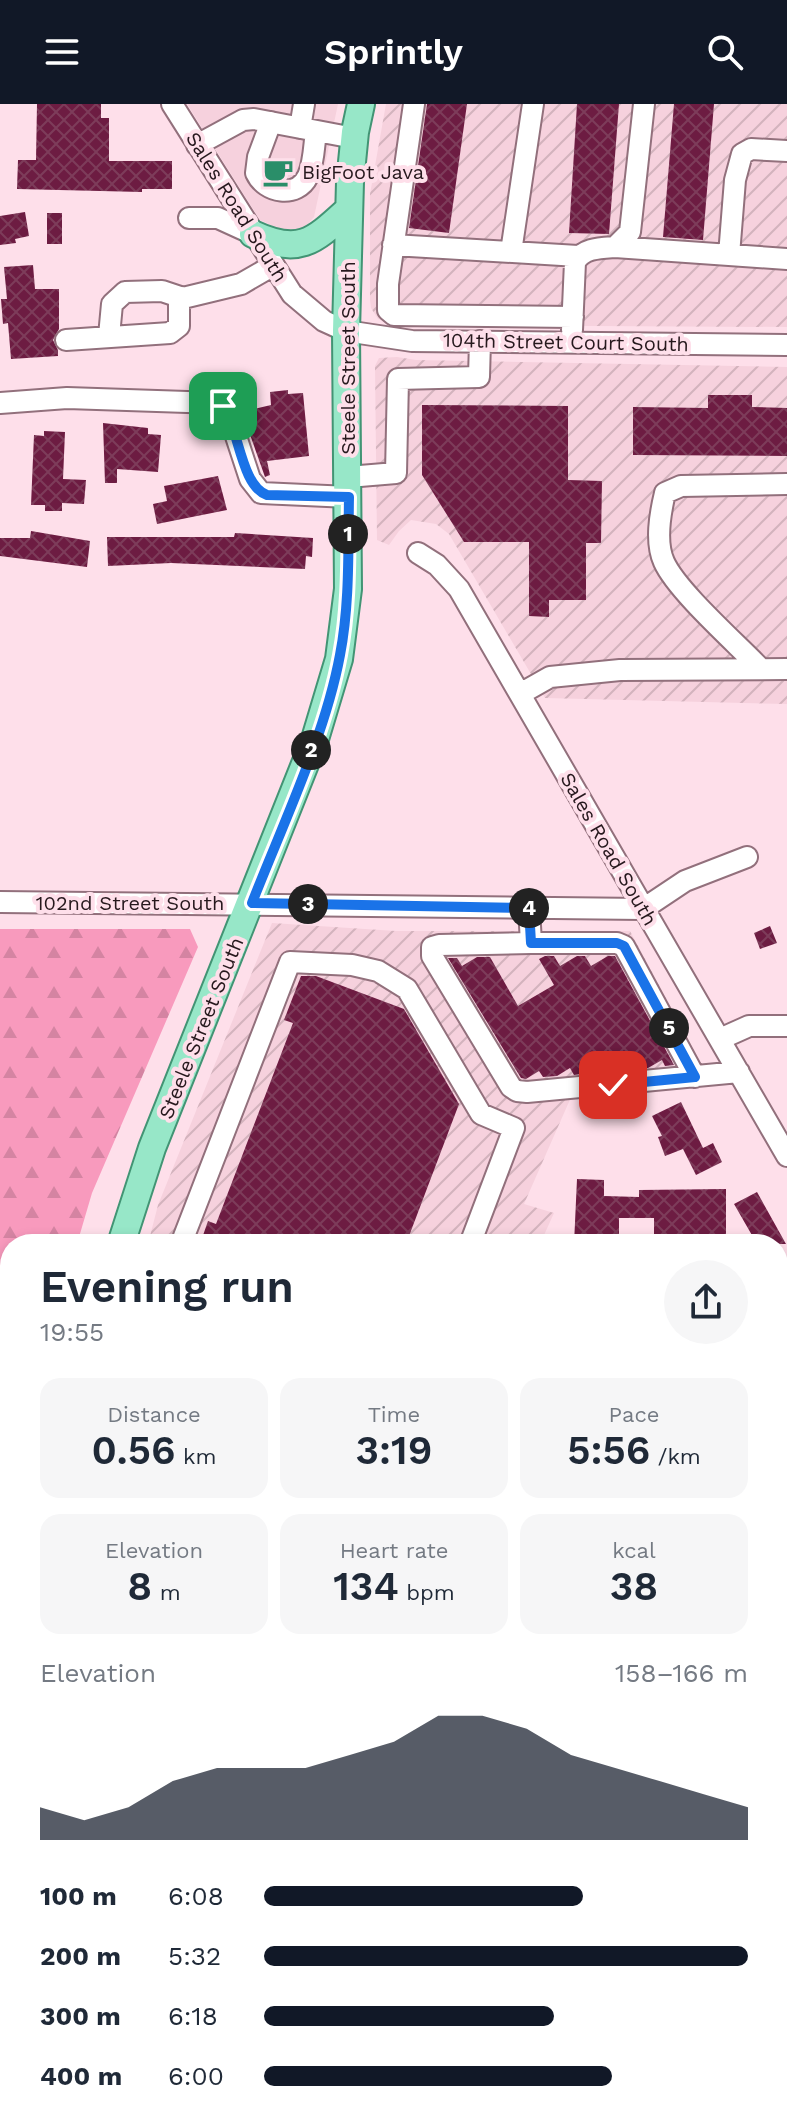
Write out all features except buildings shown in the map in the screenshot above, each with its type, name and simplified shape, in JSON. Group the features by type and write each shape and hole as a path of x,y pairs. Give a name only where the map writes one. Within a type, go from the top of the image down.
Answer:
{"main road":[{"name":"Steele Street South","path":"124,1234 152,1148 252,903 334,682 348,589 346,331 349,209 354,138 361,104"},
{"path":"253,234 272,243 295,246 320,236 349,209"}],"street":[{"name":"Sales Road South","path":"172,104 292,294 324,321 346,331"},
{"path":"260,114 256,173 264,186 282,191 298,187 309,172 304,104"},
{"path":"414,104 388,284 388,310 394,315 573,317"},
{"path":"511,252 533,104"},
{"path":"615,247 630,232 632,223 644,104"},
{"path":"197,145 260,114 308,129 354,138"},
{"path":"729,255 735,180 742,154 751,149 787,151"},
{"path":"189,218 218,218 253,234"},
{"path":"393,245 578,256"},
{"path":"572,342 575,262 578,256 590,249 615,247 787,259"},
{"path":"109,336 112,304 125,292 162,291 183,298 241,284 272,266"},
{"path":"66,340 170,333 179,326 179,303 183,298"},
{"name":"104th Street Court South","path":"346,331 412,341 787,345"},
{"path":"0,403 67,398 217,403 229,415 253,486 267,495 348,487 396,473 398,379 479,377 480,341"},
{"path":"761,669 676,581 663,560 659,519 665,493 681,486 787,484"},
{"name":"Sales Road South","path":"418,553 437,565 459,589 785,1149"},
{"path":"520,694 550,677 620,670 787,669"},
{"path":"643,909 685,881 747,857"},
{"name":"102nd Street South","path":"0,902 643,909"},
{"path":"529,908 531,943"},
{"path":"695,1077 624,946 605,942 432,947 432,956 511,1087 517,1091 527,1092 695,1077 739,1072"},
{"path":"185,1234 290,962 352,965 378,971 407,989 481,1114 514,1128 474,1234"},
{"path":"720,1039 749,1026 787,1026"}],"shaded area":[{"path":"187,104 338,104 314,217 303,229 292,235 260,220"},
{"path":"386,104 787,104 787,327 401,325 378,319 370,300 370,194"},
{"path":"379,358 416,360 787,367 787,704 545,698 449,534 436,524 411,520 389,545 377,540 375,366"},
{"path":"272,923 396,931 630,931 712,1084 572,1095 524,1204 554,1213 545,1234 151,1234 158,1205"}],"green space":[{"path":"0,929 190,929 198,947 92,1193 80,1234 0,1234"}],"place":[{"name":"BigFoot Java","path":"278,172"}],"route":[{"path":"223,406 229,415 253,486 261,493 349,497 348,589 334,682 252,903 529,908 531,943 605,942 624,946 695,1077 613,1085"}]}
